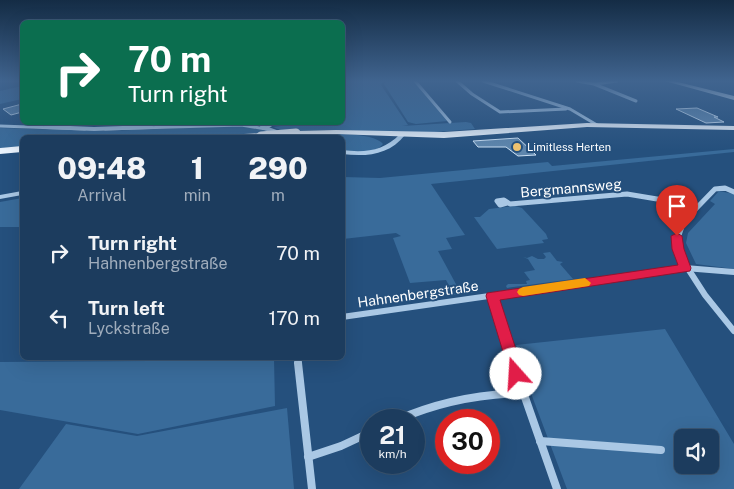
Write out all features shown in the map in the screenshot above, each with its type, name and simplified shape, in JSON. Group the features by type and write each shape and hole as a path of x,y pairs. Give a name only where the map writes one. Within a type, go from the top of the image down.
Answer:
{"main road":[{"path":"245,135 263,132 444,135 597,125 734,128"},
{"path":"356,133 383,139 387,147"},
{"path":"0,151 20,149"}],"street":[{"path":"434,104 450,122"},
{"path":"487,104 500,112 570,109"},
{"path":"554,104 583,115 597,125"},
{"path":"0,126 94,129 241,125 280,135"},
{"path":"263,132 272,125"},
{"path":"345,152 361,154 394,145 399,135"},
{"path":"734,192 719,188 715,189 681,223 677,236 678,249 685,268 734,331"},
{"path":"0,197 20,193"},
{"name":"Bergmannsweg","path":"507,204 626,194 669,201 694,210"},
{"name":"Hahnenbergstraße","path":"345,316 685,268 734,272"},
{"path":"492,296 523,393 557,489"},
{"path":"298,360 312,489"},
{"path":"420,409 486,393 523,393"},
{"path":"308,457 342,446 360,437"},
{"path":"540,441 661,450"}],"shaded area":[{"path":"345,104 394,104 408,125 402,126 466,122 471,123 475,129 421,133 335,130 283,131 273,127 288,125 345,125"},
{"path":"397,104 432,104 447,121 416,124 408,122"},
{"path":"235,126 269,132 229,135 20,135 20,147 0,148 0,128 105,131"},
{"path":"344,134 371,137 383,144 375,150 364,152 345,150 345,135 317,135"},
{"path":"734,149 734,152 431,184 465,235 446,238 452,249 438,251 457,286 473,284 478,292 454,295 446,280 410,283 393,238 401,236 396,233 345,239 345,177 380,178 548,162 552,166"},
{"path":"719,191 734,194 734,269 696,264 686,243 688,233 715,204 710,201"},
{"path":"20,198 20,227 0,227 0,202"},
{"path":"515,206 522,208 546,234 548,239 542,240 544,243 497,249 474,217 480,217 489,209"},
{"path":"550,252 557,261 563,262 560,264 573,279 507,288 508,284 527,284 526,281 530,280 524,272 535,270 528,259 523,257 532,256 544,259 546,257 543,253"},
{"path":"665,329 734,444 734,489 567,489 529,388 516,345"},
{"path":"274,360 275,406 138,434 0,410 0,362"},
{"path":"287,408 294,489 19,489 66,424 137,436"}],"building":[{"path":"20,105 20,113 11,115 3,109"},
{"path":"697,108 718,117 714,117 724,122 706,123 676,109"},
{"name":"Limitless Herten","path":"518,138 536,155 518,156 506,147 478,147 473,141"}],"slow traffic":[{"path":"523,292 585,283"}],"place":[{"name":"Limitless Herten","path":"517,147"}],"route":[{"path":"516,374 492,296 685,268 678,249 677,236"}]}
